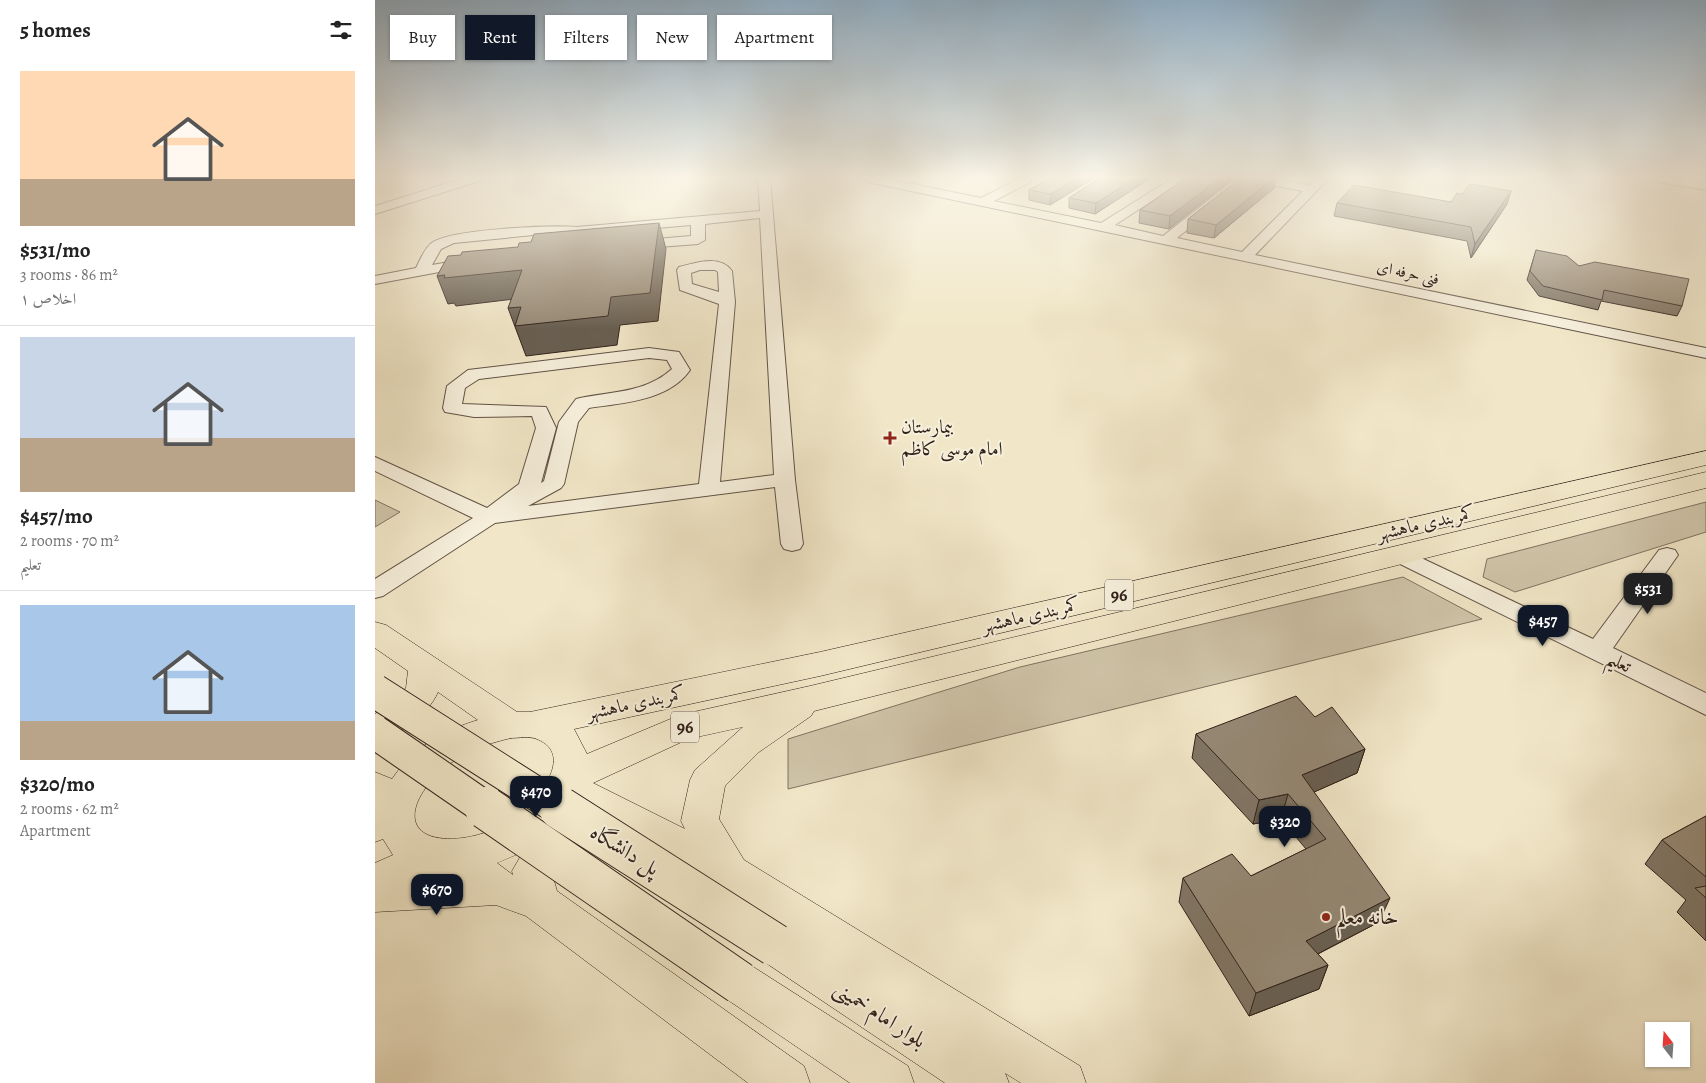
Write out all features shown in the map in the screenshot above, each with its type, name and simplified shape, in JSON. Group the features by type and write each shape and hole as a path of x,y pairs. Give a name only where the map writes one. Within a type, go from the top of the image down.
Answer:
{"main road":[{"name":"کمربندی ماهشهر","path":"520,725 644,702 820,664 1706,458"},
{"name":"کمربندی ماهشهر","path":"810,699 1706,480"},
{"path":"375,634 520,725 548,730 562,739 570,752 571,769 567,783 730,873 1063,1083"},
{"path":"375,728 391,722 422,693 424,666"},
{"name":"پل دانشگاه","path":"375,691 775,945"},
{"path":"730,873 700,821 708,780 747,742 810,699"},
{"name":"96","path":"520,725 475,734 447,747 428,761 412,777 386,807 405,842 420,852 449,856 484,851 525,831 542,817 567,783 680,728 810,699"},
{"path":"644,702 638,716 642,732 652,742"},
{"path":"375,732 740,983 891,1083"},
{"path":"539,902 532,871 553,838 591,817 628,818"},
{"path":"375,882 449,856 496,887 539,902 787,1083"},
{"path":"375,894 496,887"},
{"name":"بلوار امام خمینی","path":"775,945 986,1083"}],"street":[{"path":"421,271 436,246 451,239 587,229"},
{"path":"622,246 698,240 698,229"},
{"path":"768,229 785,480 793,544"},
{"name":"فنی حرفه ای","path":"1110,229 1706,353"},
{"path":"1166,240 1180,229"},
{"path":"1245,257 1273,229"},
{"path":"375,280 487,260"},
{"path":"709,489 727,302"},
{"path":"375,590 489,517 529,487 546,428 539,411 519,410 472,413 452,408 456,386 474,374 649,353 673,356 681,370 669,383 644,394 583,404 569,422 554,484 489,517"},
{"path":"375,463 489,517 785,480"},
{"name":"تعلیم","path":"1398,554 1706,705"},
{"path":"1597,652 1667,555"}],"shaded area":[{"path":"375,500 400,512 375,527"},
{"path":"1706,502 1706,532 1515,592 1483,577 1487,559"},
{"path":"1403,577 1482,619 788,789 788,739 1020,667"}],"building":[{"path":"596,229 658,229 650,293 611,297 608,316 515,326 521,307 508,308 522,270 444,278 445,275 437,276 448,256 461,255 462,252 518,247 519,243 531,242 534,234"},
{"path":"1471,229 1486,229 1475,244"},
{"path":"1536,250 1567,256 1579,266 1595,262 1689,279 1682,306 1604,290 1602,300 1543,286 1530,271"},
{"path":"1296,696 1315,717 1332,707 1365,749 1302,775 1390,898 1306,941 1328,965 1256,993 1183,878 1232,854 1251,876 1326,839 1288,794 1259,800 1196,734"},
{"path":"1706,816 1706,877 1662,840"},
{"path":"1706,886 1706,898 1695,888"}],"place":[{"name":"بیمارستان امام موسی کاظم","path":"890,438"},
{"name":"خانه معلم","path":"1326,917"}]}
